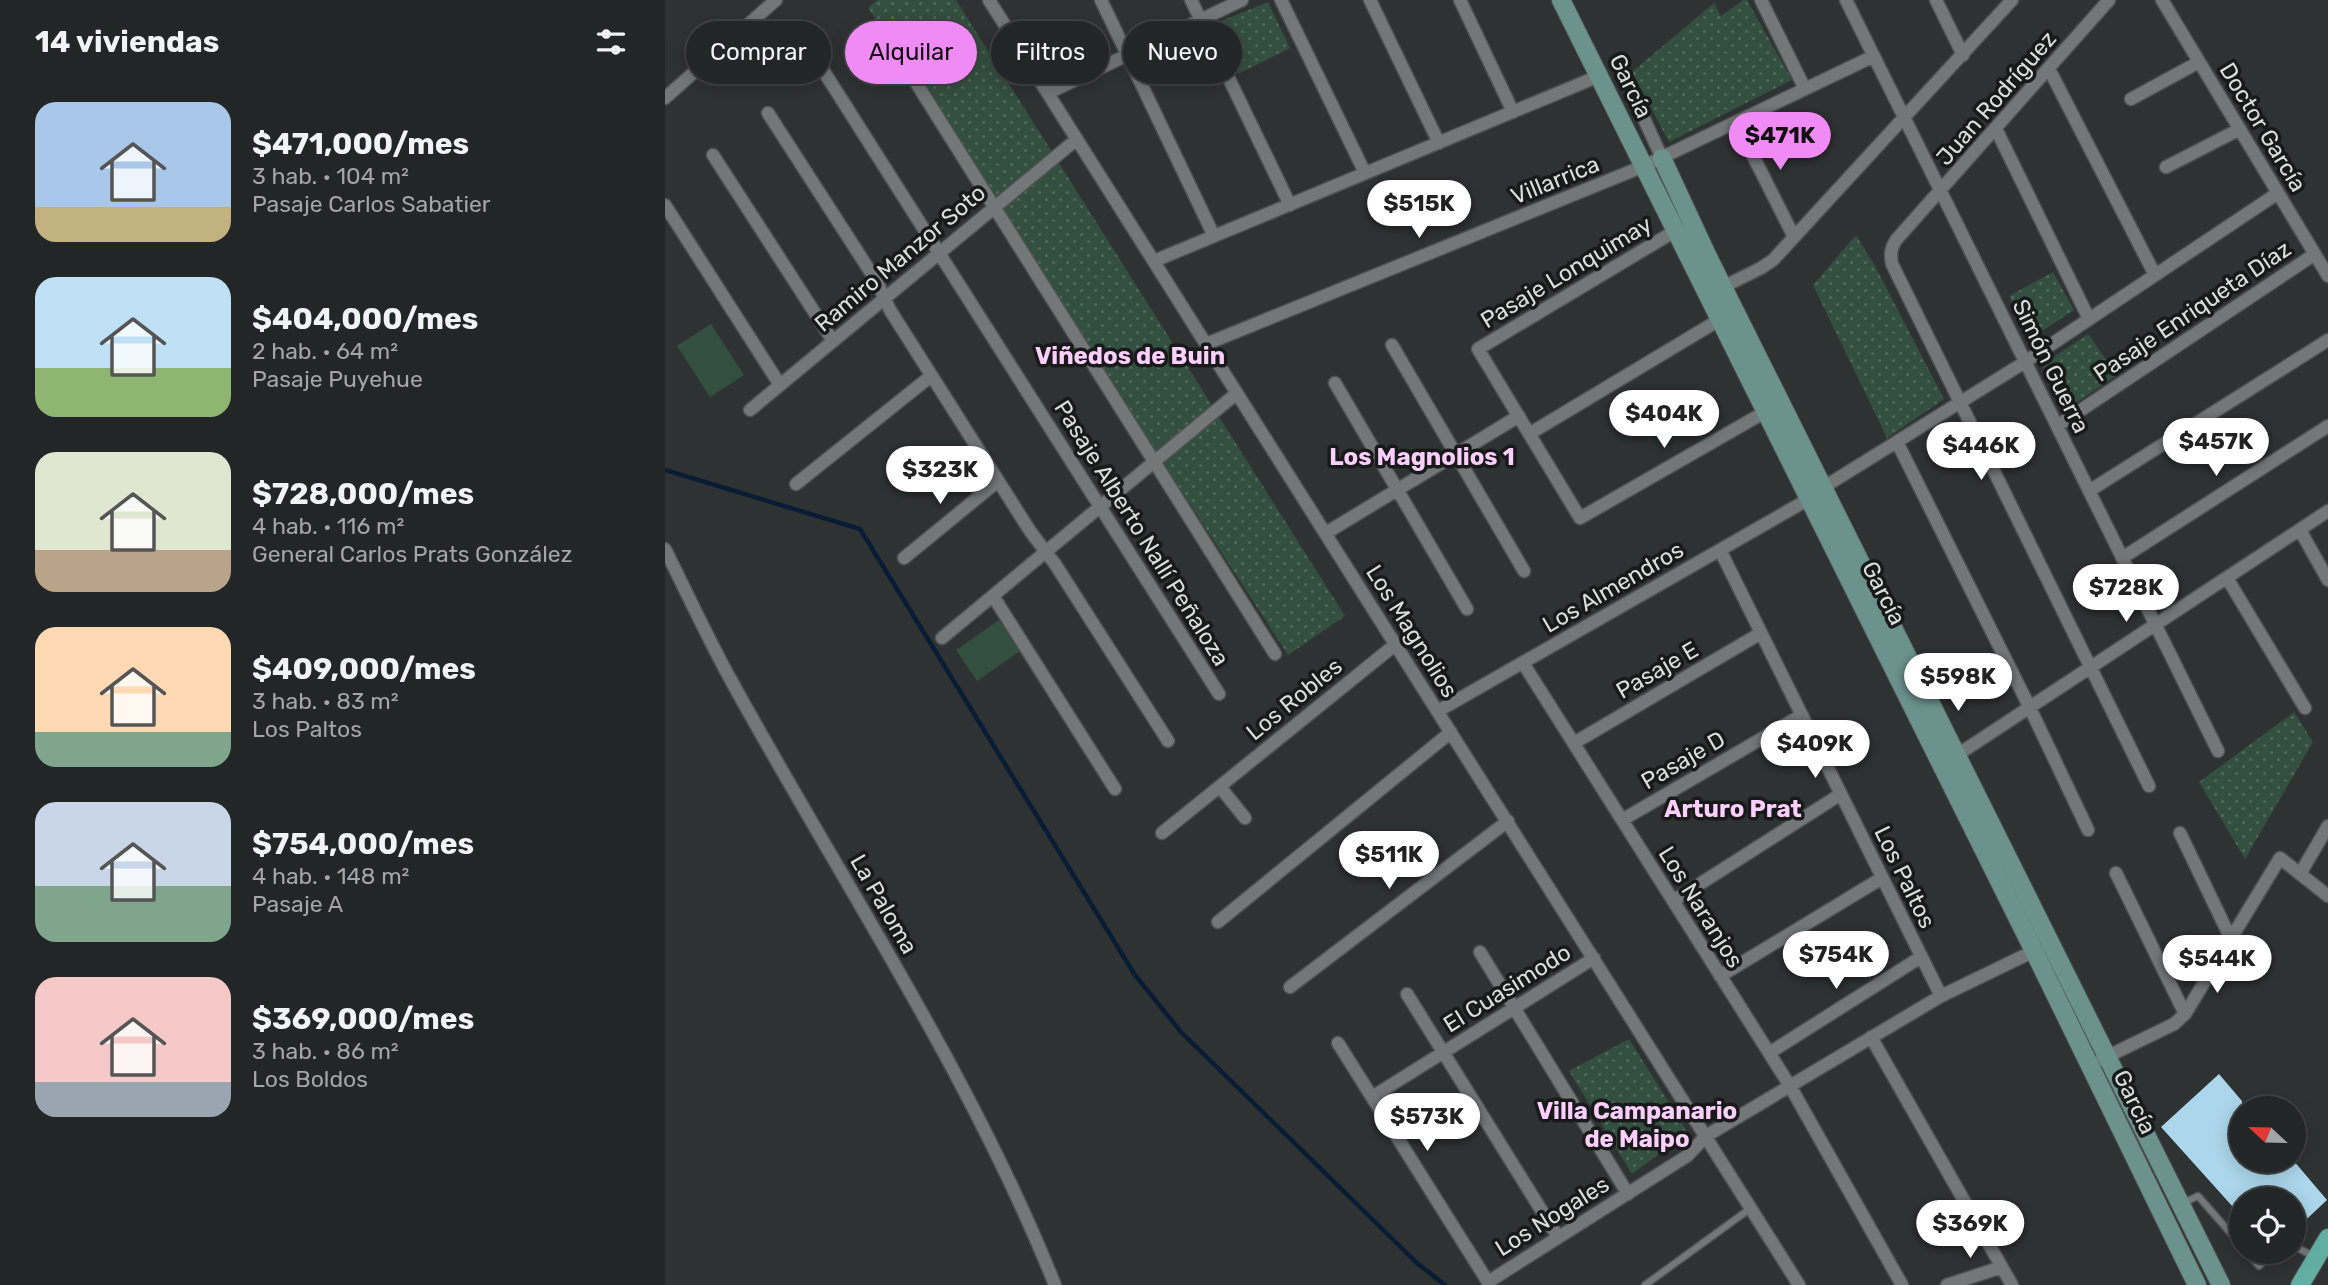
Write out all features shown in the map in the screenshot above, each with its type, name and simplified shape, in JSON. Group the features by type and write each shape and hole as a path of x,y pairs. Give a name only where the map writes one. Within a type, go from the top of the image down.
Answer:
{"main road":[{"path":"2306,1283 2328,1238"}],"street":[{"path":"665,97 776,0"},
{"name":"Los Magnolios","path":"989,0 1798,1285"},
{"path":"1101,0 1123,44"},
{"path":"1191,0 1290,205"},
{"path":"1201,20 1242,0"},
{"path":"1281,0 1365,173"},
{"path":"1370,0 1439,143"},
{"path":"1460,0 1513,112"},
{"name":"García","path":"1561,0 1942,765 2197,1285"},
{"path":"1761,0 1805,89"},
{"name":"Simón Guerra","path":"1846,0 2217,751"},
{"path":"1936,0 1963,55"},
{"path":"1723,287 1773,260 2012,0"},
{"name":"Juan Rodríguez","path":"2109,0 1896,240 1891,257 2149,786"},
{"name":"Doctor García","path":"2162,0 2328,276"},
{"path":"1048,93 1123,56"},
{"name":"Villarrica","path":"1206,344 1644,166 1874,56"},
{"path":"2131,99 2199,62"},
{"path":"2049,68 2155,275"},
{"path":"1154,261 1599,76"},
{"name":"Pasaje Alberto Nallí Peñaloza","path":"831,83 1219,694"},
{"path":"917,84 1275,653"},
{"path":"1142,84 1214,236"},
{"name":"García","path":"1629,86 1723,287 2221,1285"},
{"path":"768,113 877,282 884,298 998,481 1055,564 1168,741"},
{"path":"1736,122 1794,237"},
{"path":"1996,129 2089,319"},
{"path":"2166,167 2240,129"},
{"name":"Ramiro Manzor Soto","path":"750,410 1077,139"},
{"path":"713,155 832,341"},
{"path":"1824,487 2025,362 2278,193"},
{"path":"665,205 780,385"},
{"name":"Pasaje Lonquimay","path":"1519,416 1478,349 1675,231"},
{"name":"Pasaje Enriqueta Díaz","path":"2057,426 2315,254"},
{"path":"1529,434 1719,320"},
{"path":"2089,491 2328,340"},
{"path":"1392,345 1524,571"},
{"path":"796,484 932,376"},
{"path":"1335,383 1467,609"},
{"path":"943,638 1237,393"},
{"path":"1326,533 1519,416 1580,518 1765,412"},
{"path":"2122,558 2328,426"},
{"path":"1897,442 2088,830"},
{"path":"904,558 998,481"},
{"name":"Los Almendros","path":"1438,711 1809,499"},
{"path":"1942,765 2328,511"},
{"path":"2300,530 2328,580"},
{"name":"La Paloma","path":"665,549 730,680 961,1082 1037,1238 1055,1285"},
{"name":"Los Paltos","path":"1720,550 1941,996"},
{"path":"2227,578 2305,708"},
{"path":"993,596 1115,789"},
{"name":"Pasaje E","path":"1574,743 1761,633"},
{"name":"Los Robles","path":"1162,833 1396,644"},
{"name":"Los Naranjos","path":"1523,663 1790,1086 1902,1285"},
{"name":"Pasaje D","path":"1622,820 1802,715"},
{"path":"1218,922 1451,732"},
{"path":"1220,787 1245,818"},
{"path":"1673,901 1841,794"},
{"path":"1290,987 1508,821"},
{"path":"2300,874 2328,826"},
{"path":"2180,833 2231,939"},
{"path":"2090,1065 2174,1024 2185,1014 2280,858 2328,897"},
{"path":"2116,873 2185,1014"},
{"path":"1720,976 1882,878"},
{"name":"Los Nogales","path":"1371,1097 1488,1282 1688,1156 1706,1136 1941,996 2034,951"},
{"path":"1480,952 1628,1194"},
{"path":"1769,1053 1921,957"},
{"name":"El Cuasimodo","path":"1371,1097 1594,958"},
{"path":"1407,994 1558,1237"},
{"path":"1871,1037 2012,1285"},
{"path":"1338,1043 1371,1097"},
{"path":"1947,1285 2002,1267"}],"lane":[{"path":"2181,1204 2198,1196 2229,1232"},
{"path":"1645,1285 1751,1208"},
{"path":"2306,1253 2316,1258"}],"green space":[{"path":"877,0 956,0 969,21 876,21 868,8"},
{"path":"1747,0 1792,80 1669,142 1632,72 1714,3 1721,16"},
{"path":"1268,2 1290,48 1242,72 1242,21 1221,21"},
{"path":"977,33 991,55 991,84 1009,84 1345,616 1288,655 917,84 977,84"},
{"path":"1856,235 1944,399 1887,438 1813,285"},
{"path":"2053,272 2074,310 2031,338 2009,296"},
{"path":"711,324 744,375 710,397 677,346"},
{"path":"2088,334 2117,375 2067,409 2042,365"},
{"path":"999,620 1020,651 977,681 956,650"},
{"path":"2294,712 2313,742 2245,859 2199,782"},
{"path":"1629,1039 1688,1133 1632,1174 1569,1071"}],"building":[{"path":"2219,1074 2238,1096 2229,1096 2229,1173 2304,1173 2327,1200 2306,1220 2306,1187 2229,1187 2229,1203 2161,1127"}],"waterway":[{"path":"665,470 860,529 1135,975 1181,1032 1417,1263 1445,1285"}],"district":[{"name":"Viñedos de Buin","path":"1130,356"},
{"name":"Los Magnolios 1","path":"1422,457"},
{"name":"Arturo Prat","path":"1733,809"},
{"name":"Villa Campanario de Maipo","path":"1637,1125"}]}
